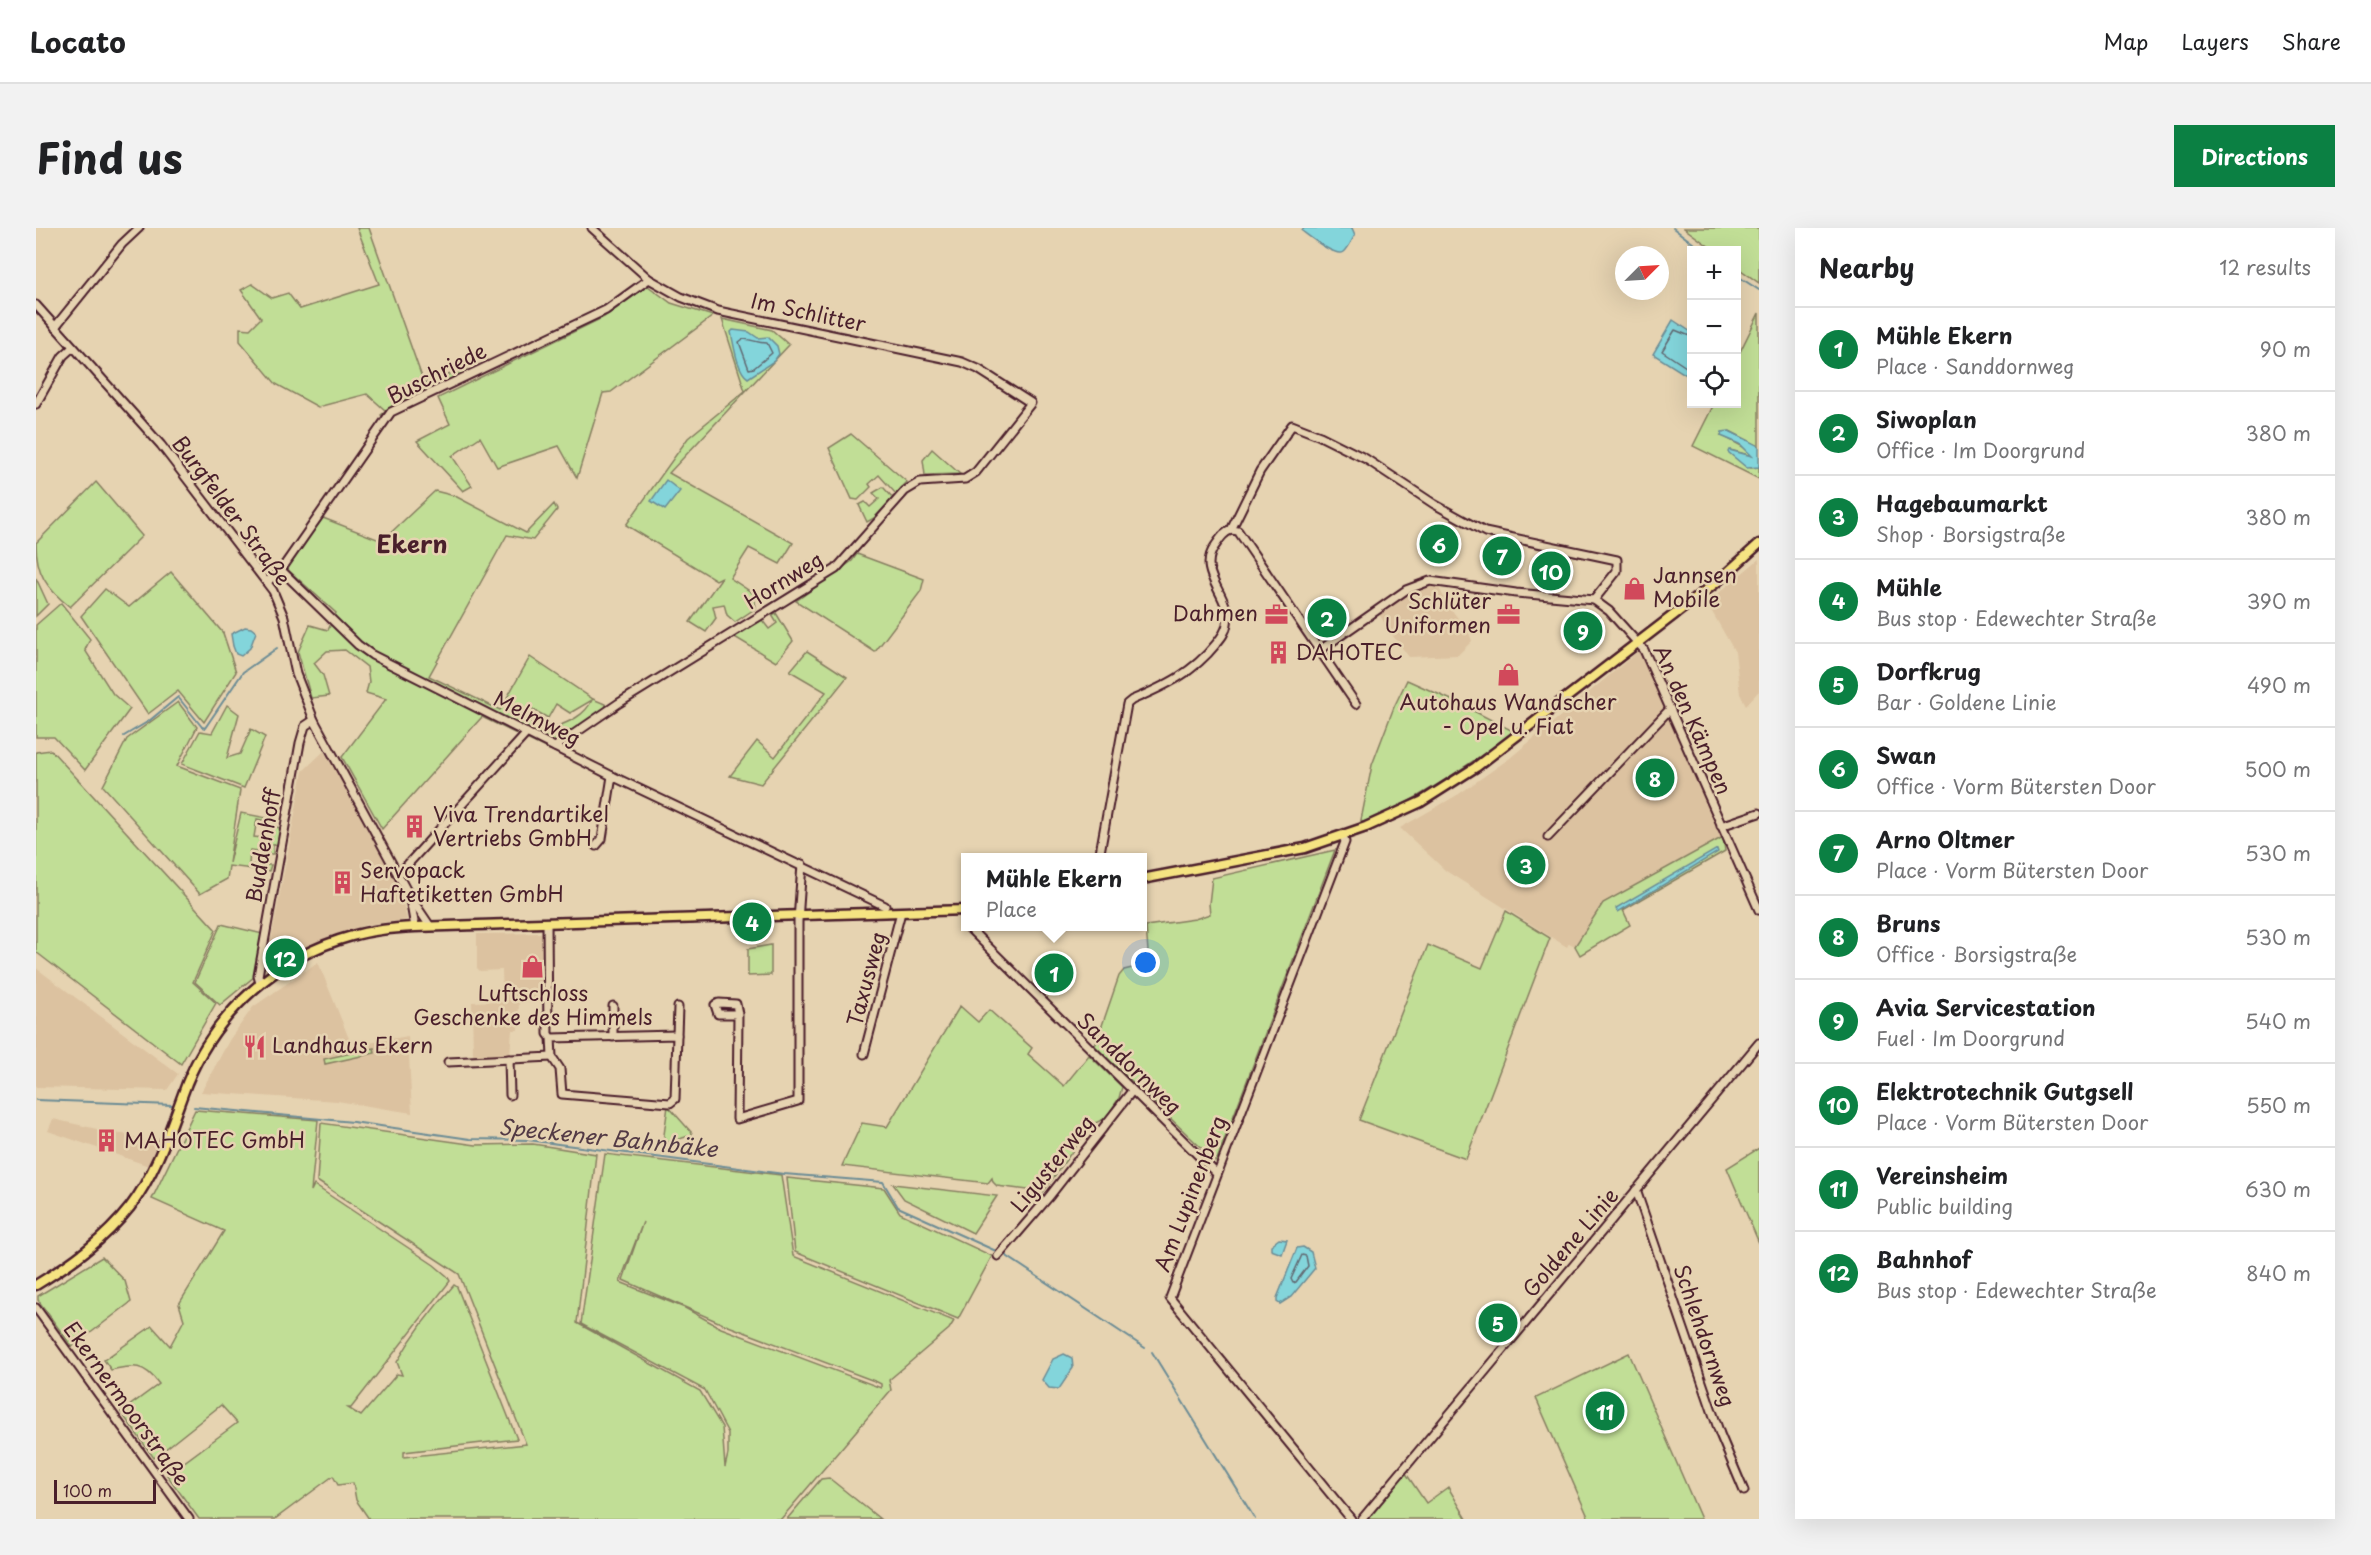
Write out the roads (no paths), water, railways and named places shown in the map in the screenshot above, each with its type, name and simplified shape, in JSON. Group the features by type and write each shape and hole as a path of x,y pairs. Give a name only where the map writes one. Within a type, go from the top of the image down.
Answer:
{"main road":[{"path":"1147,878 1281,853 1343,836 1390,818 1476,767 1757,549"},
{"path":"36,1285 78,1258 96,1243 130,1206 155,1165 188,1082 201,1056 226,1017 260,983 290,963 330,943 370,932 430,926 961,910"}],"street":[{"path":"55,327 122,244 139,228"},
{"name":"Im Schlitter","path":"592,228 649,279 681,297 718,311 962,362 978,369 1031,404"},
{"name":"Buschriede","path":"267,582 280,570 391,412 606,310 649,279"},
{"name":"Burgfelder Straße","path":"36,306 161,445 267,582 280,608 296,674 314,720 410,897 430,926"},
{"path":"36,404 63,356 73,347"},
{"name":"Hornweg","path":"555,747 619,703 836,569 905,491 920,482 965,479 976,472 1031,404"},
{"path":"1231,530 1260,471 1292,425 1366,459 1434,504 1485,532 1617,560 1617,571 1594,600 1430,581 1406,590 1320,650"},
{"path":"1100,853 1127,704 1173,682 1190,670 1209,653 1223,634 1227,614 1208,566 1208,556 1225,533 1231,530 1238,531 1356,704"},
{"name":"Melmweg","path":"280,570 358,645 372,655 612,776 802,864 885,906"},
{"name":"An den Kämpen","path":"1594,600 1609,611 1644,650 1759,910"},
{"path":"1548,837 1670,709"},
{"name":"Buddenhoff","path":"260,983 258,976 300,743 305,726 314,720"},
{"path":"398,875 527,733"},
{"path":"596,846 602,840 612,776"},
{"path":"1721,826 1759,813"},
{"name":"Am Lupinenberg","path":"1343,836 1345,842 1170,1298 1351,1519"},
{"path":"738,1014 737,1119 798,1101 798,916 802,864"},
{"name":"Burgfelder Straße","path":"410,897 415,927"},
{"name":"Taxusweg","path":"864,1054 901,912"},
{"path":"547,923 548,1034 551,1038 552,1057 560,1069 562,1094 670,1103 675,1099 678,1007"},
{"name":"Sanddornweg","path":"972,931 1217,1174"},
{"path":"613,1006 613,1037"},
{"path":"551,1038 677,1035"},
{"name":"Goldene Linie","path":"1362,1519 1759,1043"},
{"path":"448,1062 552,1057"},
{"path":"509,1059 510,1095"},
{"name":"Ligusterweg","path":"999,1256 1132,1092"},
{"name":"Schlehdornweg","path":"1636,1190 1720,1434 1744,1491"},
{"name":"Ekernermoorstraße","path":"36,1308 189,1519"}],"water":[{"path":"1304,228 1352,228 1355,235 1345,251 1340,253 1329,250 1317,242 1302,231"},
{"path":"1673,320 1687,329 1687,375 1653,354"},
{"path":"733,330 749,332 758,338 768,337 777,346 779,354 774,361 748,378 741,370 731,332"},
{"path":"1729,431 1759,446 1759,467 1747,468 1728,452 1729,450 1752,456 1740,444 1721,436 1722,432"},
{"path":"666,480 680,491 665,510 651,501"},
{"path":"245,627 256,632 250,648 241,656 236,654 231,634"},
{"path":"1717,849 1718,852 1618,912 1616,908"},
{"path":"1279,1239 1287,1240 1282,1254 1271,1250 1271,1245"},
{"path":"1303,1247 1311,1252 1315,1268 1291,1297 1280,1304 1277,1298 1297,1248"},
{"path":"1064,1354 1072,1358 1073,1368 1059,1389 1049,1388 1042,1380 1053,1359"}],"waterway":[{"path":"1673,228 1697,246"},
{"path":"1741,278 1759,290"},
{"path":"124,736 149,721 178,697 205,728 243,672 277,648"},
{"name":"Speckener Bahnbäke","path":"36,1100 173,1105"},
{"name":"Speckener Bahnbäke","path":"194,1107 353,1122 470,1139 528,1140 784,1174 883,1182 898,1207 996,1251"},
{"name":"Speckener Bahnbäke","path":"1005,1255 1145,1348"},
{"name":"Speckener Bahnbäke","path":"1152,1352 1255,1519"}],"place":[{"name":"Swan","path":"1439,544"},
{"name":"Arno Oltmer","path":"1502,556"},
{"name":"Elektrotechnik Gutgsell","path":"1551,571"},
{"name":"Jannsen Mobile","path":"1635,588"},
{"name":"Dahmen","path":"1276,614"},
{"name":"Schlüter Uniformen","path":"1509,614"},
{"name":"Siwoplan","path":"1327,618"},
{"name":"Avia Servicestation","path":"1583,631"},
{"name":"DAHOTEC","path":"1278,653"},
{"name":"Autohaus Wandscher - Opel u. Fiat","path":"1508,675"},
{"name":"Bruns","path":"1655,778"},
{"name":"Viva Trendartikel Vertriebs GmbH","path":"415,827"},
{"name":"Hagebaumarkt","path":"1526,865"},
{"name":"Servopack Haftetiketten GmbH","path":"342,883"},
{"name":"Mühle","path":"752,922"},
{"name":"Bahnhof","path":"285,958"},
{"name":"Luftschloss Geschenke des Himmels","path":"533,966"},
{"name":"Mühle Ekern","path":"1054,973"},
{"name":"Landhaus Ekern","path":"254,1046"},
{"name":"MAHOTEC GmbH","path":"106,1141"},
{"name":"Dorfkrug","path":"1498,1323"},
{"name":"Vereinsheim","path":"1605,1411"}],"district":[{"name":"Ekern","path":"412,545"}]}
